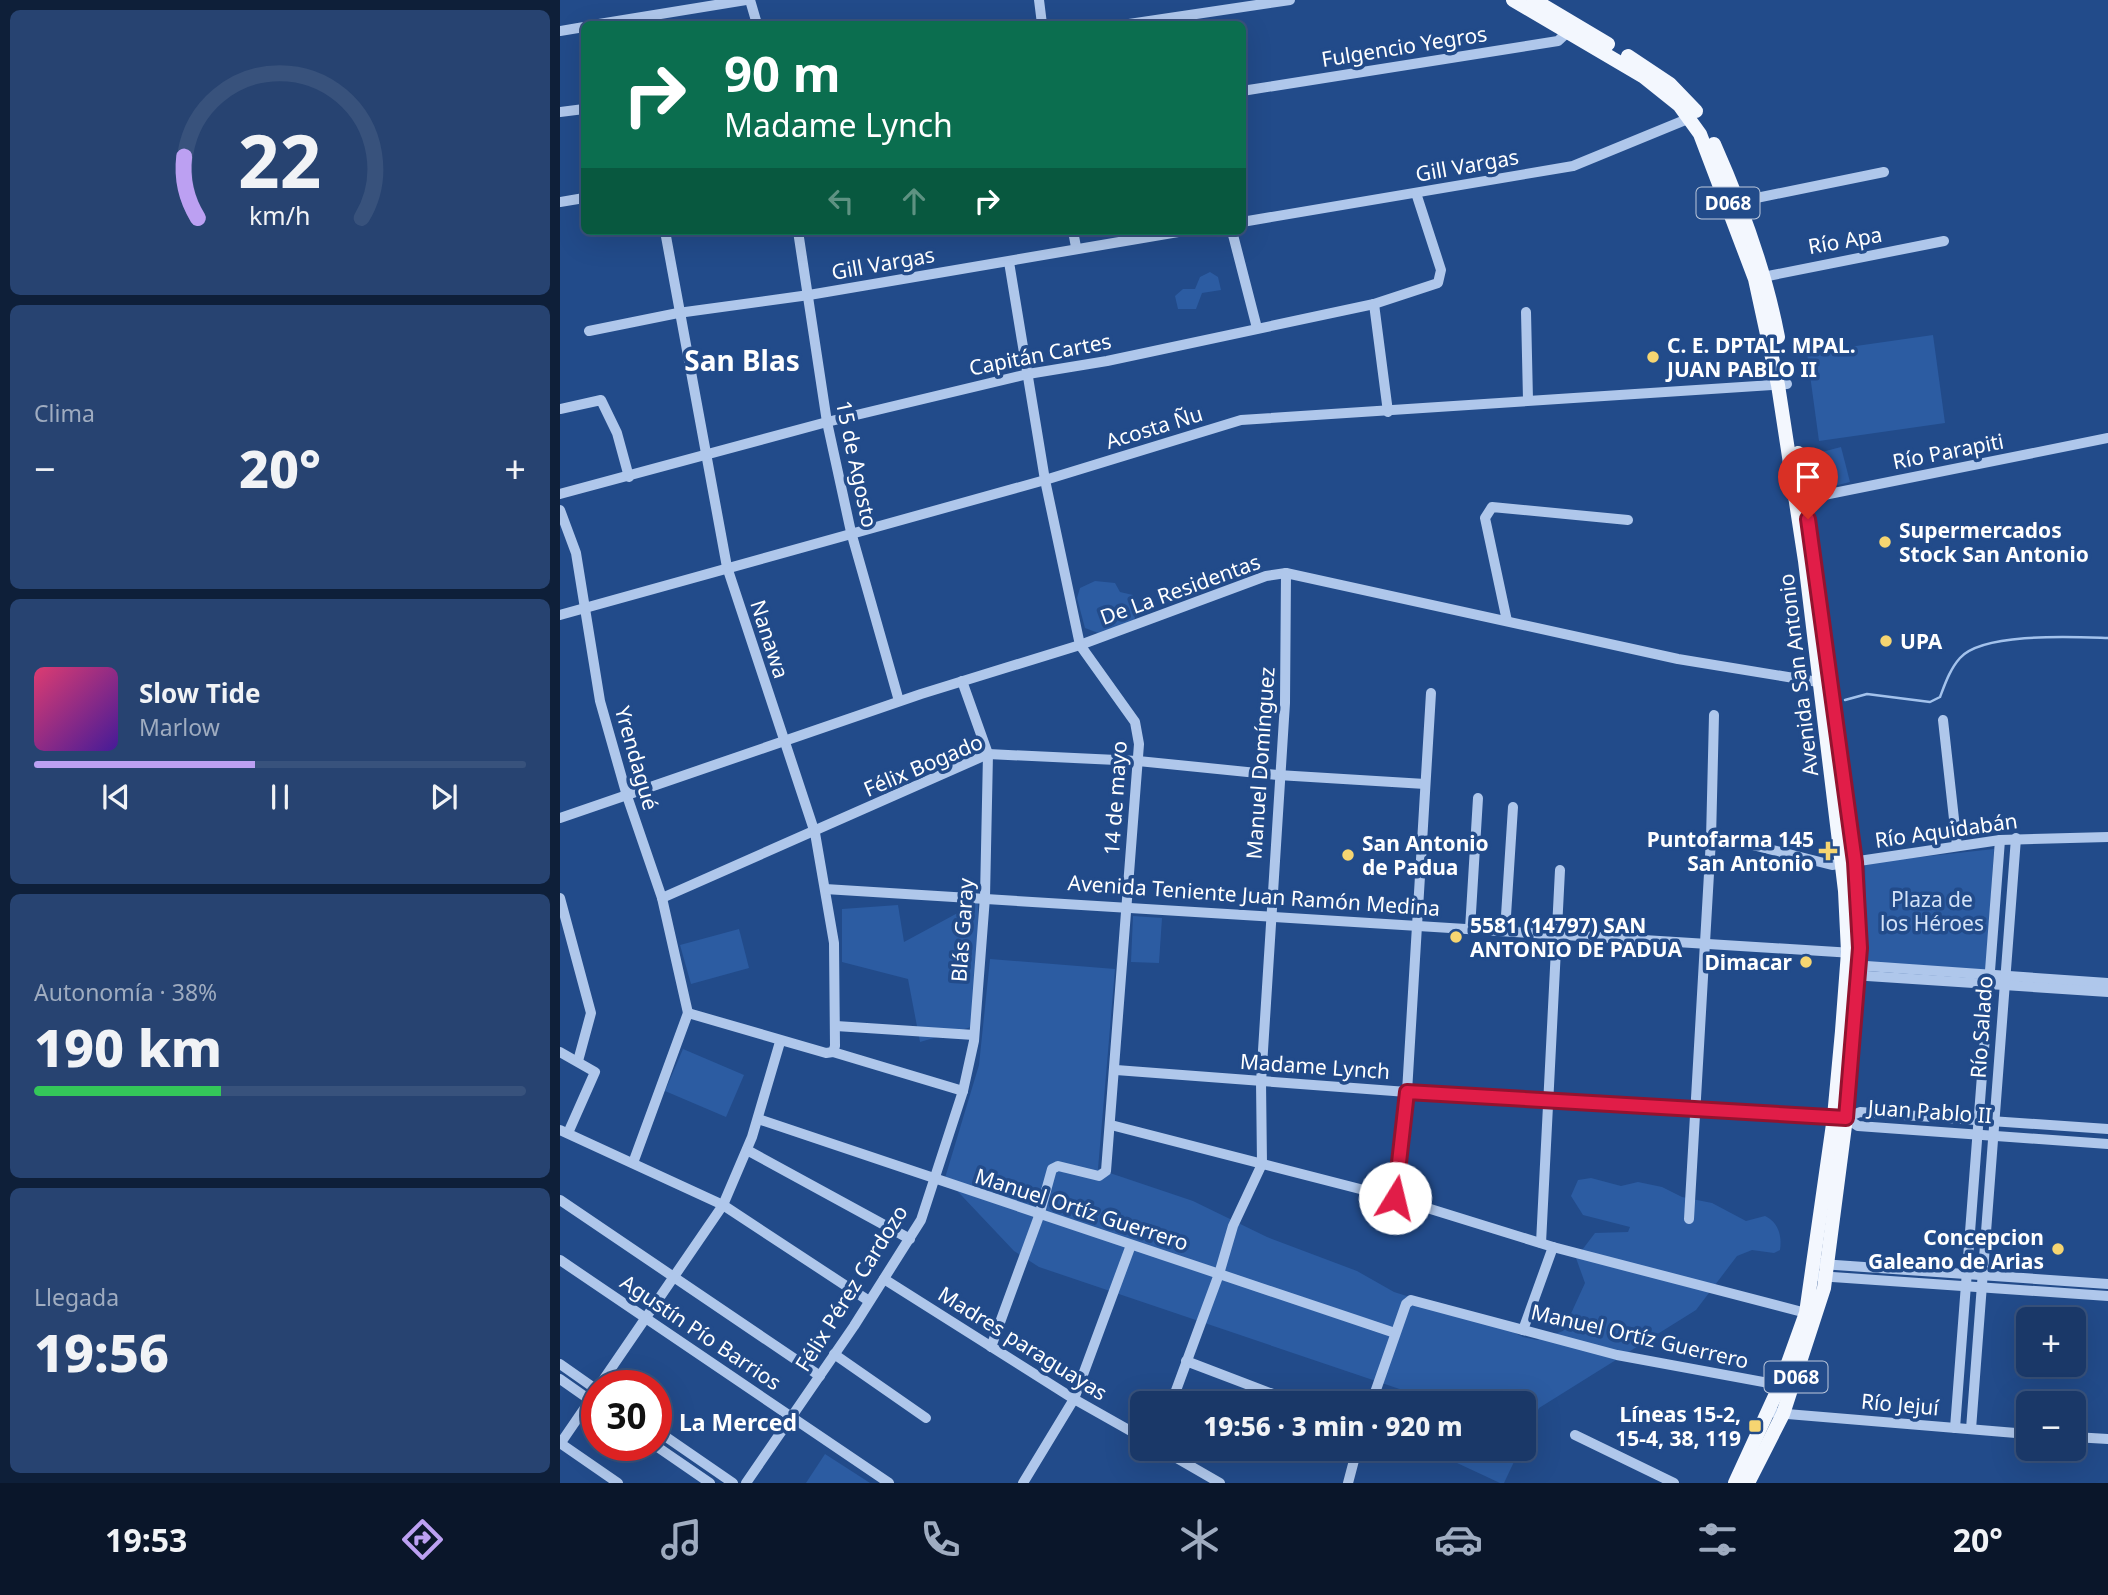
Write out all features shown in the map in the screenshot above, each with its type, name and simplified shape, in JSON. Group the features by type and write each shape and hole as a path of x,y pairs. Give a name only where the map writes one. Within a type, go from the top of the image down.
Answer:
{"main road":[{"name":"Avenida San Antonio","path":"1513,0 1653,70 1686,99 1707,128 1759,277 1783,384 1849,862 1853,964 1840,1117 1811,1315 1748,1483"},
{"name":"Avenida San Antonio","path":"1534,0 1644,77 1690,118 1734,202"},
{"name":"Avenida San Antonio","path":"1735,1483 1776,1413 1780,1385 1811,1315"}],"street":[{"path":"634,21 748,0 756,21"},
{"path":"1039,0 1042,21"},
{"path":"1149,21 1290,0"},
{"path":"560,31 581,28"},
{"name":"Fulgencio Yegros","path":"1246,91 1558,41 1572,29"},
{"path":"560,112 581,109"},
{"name":"Gill Vargas","path":"1246,221 1573,166 1690,118"},
{"path":"1734,202 1884,172"},
{"name":"Capitán Cartes","path":"560,495 827,422 1028,374 1374,304 1418,291 1438,283 1441,277 1416,193"},
{"path":"560,202 581,198"},
{"name":"Nanawa","path":"666,235 727,567 815,833 834,943 836,1026 832,1053"},
{"name":"15 de Agosto","path":"799,235 827,422 851,532 899,701"},
{"path":"1074,235 1076,247"},
{"name":"Gill Vargas","path":"590,331 678,313 809,296 1076,247 1157,235"},
{"path":"1233,235 1257,328"},
{"name":"Río Apa","path":"1759,277 1944,241"},
{"name":"14 de mayo","path":"1009,261 1045,480 1080,645 1135,722 1139,744 1111,1125 1105,1174 1054,1167 1039,1216"},
{"path":"1374,304 1388,412"},
{"path":"1527,313 1528,400"},
{"name":"Acosta Ñu","path":"560,615 1045,480 1241,420 1783,384"},
{"path":"560,409 601,400 617,433 629,477"},
{"name":"Río Parapiti","path":"1800,500 2108,438"},
{"path":"1507,621 1485,518 1486,511 1492,508 1628,520"},
{"name":"Yrendagué","path":"560,510 576,553 600,701 627,796 662,898 688,1013"},
{"name":"De La Residentas","path":"560,818 899,701 1080,645 1266,576 1286,573 1678,659 1825,683"},
{"name":"Manuel Domínguez","path":"1262,1164 1261,1082 1278,775 1285,703 1286,573"},
{"name":"Blás Garay","path":"935,1180 963,1091 974,1035 985,897 988,754 962,681"},
{"path":"1395,1198 1407,1092 1431,693"},
{"path":"1689,1219 1711,839 1714,715"},
{"path":"1943,720 1957,846"},
{"name":"Félix Bogado","path":"662,898 815,833 988,754 1138,761 1278,775 1425,784"},
{"path":"1470,929 1478,797"},
{"path":"1505,931 1513,807"},
{"name":"Río Aquidabán","path":"1711,839 1717,836 1832,865 2000,839 2108,837"},
{"name":"Río Salado","path":"1971,1429 2016,838"},
{"name":"Río Salado","path":"1955,1428 2000,839"},
{"path":"1541,1242 1560,870"},
{"name":"Avenida Teniente Juan Ramón Medina","path":"825,889 1704,943 1853,964 2004,980"},
{"path":"560,898 591,1013 578,1061"},
{"path":"1994,918 2009,922"},
{"path":"2004,980 2108,983"},
{"path":"2004,980 2108,992"},
{"path":"633,1163 688,1013 780,1042 832,1053 963,1091"},
{"path":"836,1026 974,1035"},
{"path":"611,1370 723,1205 758,1119 780,1042"},
{"path":"560,1052 593,1069 595,1078 564,1132 723,1205 869,1301"},
{"name":"Madame Lynch","path":"1115,1070 1407,1092 1840,1117"},
{"name":"Juan Pablo II","path":"1840,1117 1860,1112 2108,1129"},
{"name":"Juan Pablo II","path":"1840,1117 1858,1126 2108,1144"},
{"name":"Manuel Ortíz Guerrero","path":"758,1119 1039,1216 1395,1333 1410,1300 1617,1355 1780,1385"},
{"path":"1111,1125 1395,1198 1553,1247 1811,1315"},
{"path":"747,1150 910,1239"},
{"path":"1176,1391 1219,1274 1242,1202 1262,1164"},
{"name":"Félix Pérez Cardozo","path":"746,1483 910,1239 921,1220 935,1180"},
{"path":"560,1200 820,1376"},
{"path":"991,1347 1039,1216"},
{"path":"1023,1483 1074,1399 1131,1245"},
{"path":"1522,1329 1553,1247"},
{"name":"Agustín Pío Barrios","path":"560,1260 889,1483"},
{"path":"1819,1270 1967,1274 2108,1284"},
{"path":"1819,1270 1966,1286 2108,1296"},
{"name":"Madres paraguayas","path":"884,1279 1074,1399 1130,1431"},
{"path":"1375,1391 1395,1333"},
{"path":"834,1353 926,1418"},
{"path":"1186,1361 1265,1391"},
{"path":"560,1364 581,1378"},
{"path":"560,1379 581,1394"},
{"name":"Río Jejuí","path":"1776,1413 2016,1433"},
{"path":"581,1417 560,1443 618,1483"},
{"path":"1574,1435 1674,1483"},
{"path":"2086,1438 2108,1439"},
{"path":"672,1441 733,1483"},
{"path":"672,1457 710,1483"},
{"path":"1182,1461 1220,1483"},
{"path":"1348,1483 1354,1461"}],"green space":[{"path":"1210,272 1218,277 1221,290 1202,293 1196,309 1178,309 1175,296 1183,289 1195,289 1200,277"},
{"path":"1933,335 1945,423 1819,441 1807,353"},
{"path":"1841,447 1850,482 1830,487 1822,452"},
{"path":"1095,581 1115,583 1120,592 1133,595 1136,614 1134,620 1101,634 1085,628 1077,598 1080,588"},
{"name":"Plaza de los Héroes","path":"1994,849 1986,970 1867,963 1865,863"},
{"path":"978,902 978,1025 920,1042 908,979 842,962 842,909 898,905 904,942"},
{"path":"1133,916 1162,918 1159,963 1131,962"},
{"path":"739,929 749,968 691,984 680,945"},
{"path":"990,959 1115,969 1098,1169 1193,1201 1267,1237 1357,1271 1394,1292 1499,1325 1523,1337 1537,1340 1563,1331 1585,1283 1576,1258 1595,1233 1628,1232 1630,1227 1583,1215 1571,1196 1578,1180 1591,1178 1621,1186 1638,1182 1662,1187 1682,1197 1712,1203 1746,1221 1765,1216 1774,1222 1778,1230 1780,1250 1774,1253 1752,1250 1737,1256 1696,1310 1539,1408 1536,1414 1536,1391 1406,1391 1039,1267 1014,1251 945,1178 979,1065"},
{"path":"683,1049 744,1075 726,1117 665,1091"},
{"path":"825,1454 870,1483 806,1483"},
{"path":"1453,1461 1514,1461 1504,1483"}],"waterway":[{"path":"1845,700 1867,694 1930,702 1940,697 1960,658 1988,644 2030,638 2108,638"}],"place":[{"name":"C. E. DPTAL. MPAL. JUAN PABLO II","path":"1653,357"},
{"name":"Supermercados Stock San Antonio","path":"1885,542"},
{"name":"UPA","path":"1886,641"},
{"name":"Puntofarma 145 San Antonio","path":"1828,851"},
{"name":"San Antonio de Padua","path":"1348,855"},
{"name":"5581 (14797) SAN ANTONIO DE PADUA","path":"1456,937"},
{"name":"Dimacar","path":"1806,962"},
{"name":"Concepcion Galeano de Arias","path":"2058,1249"},
{"name":"Líneas 15-2, 15-4, 38, 119","path":"1755,1426"}],"district":[{"name":"San Blas","path":"742,360"},
{"name":"La Merced","path":"738,1422"}],"route":[{"path":"1395,1198 1407,1092 1846,1118 1860,948 1859,917 1855,862 1808,519"}]}
